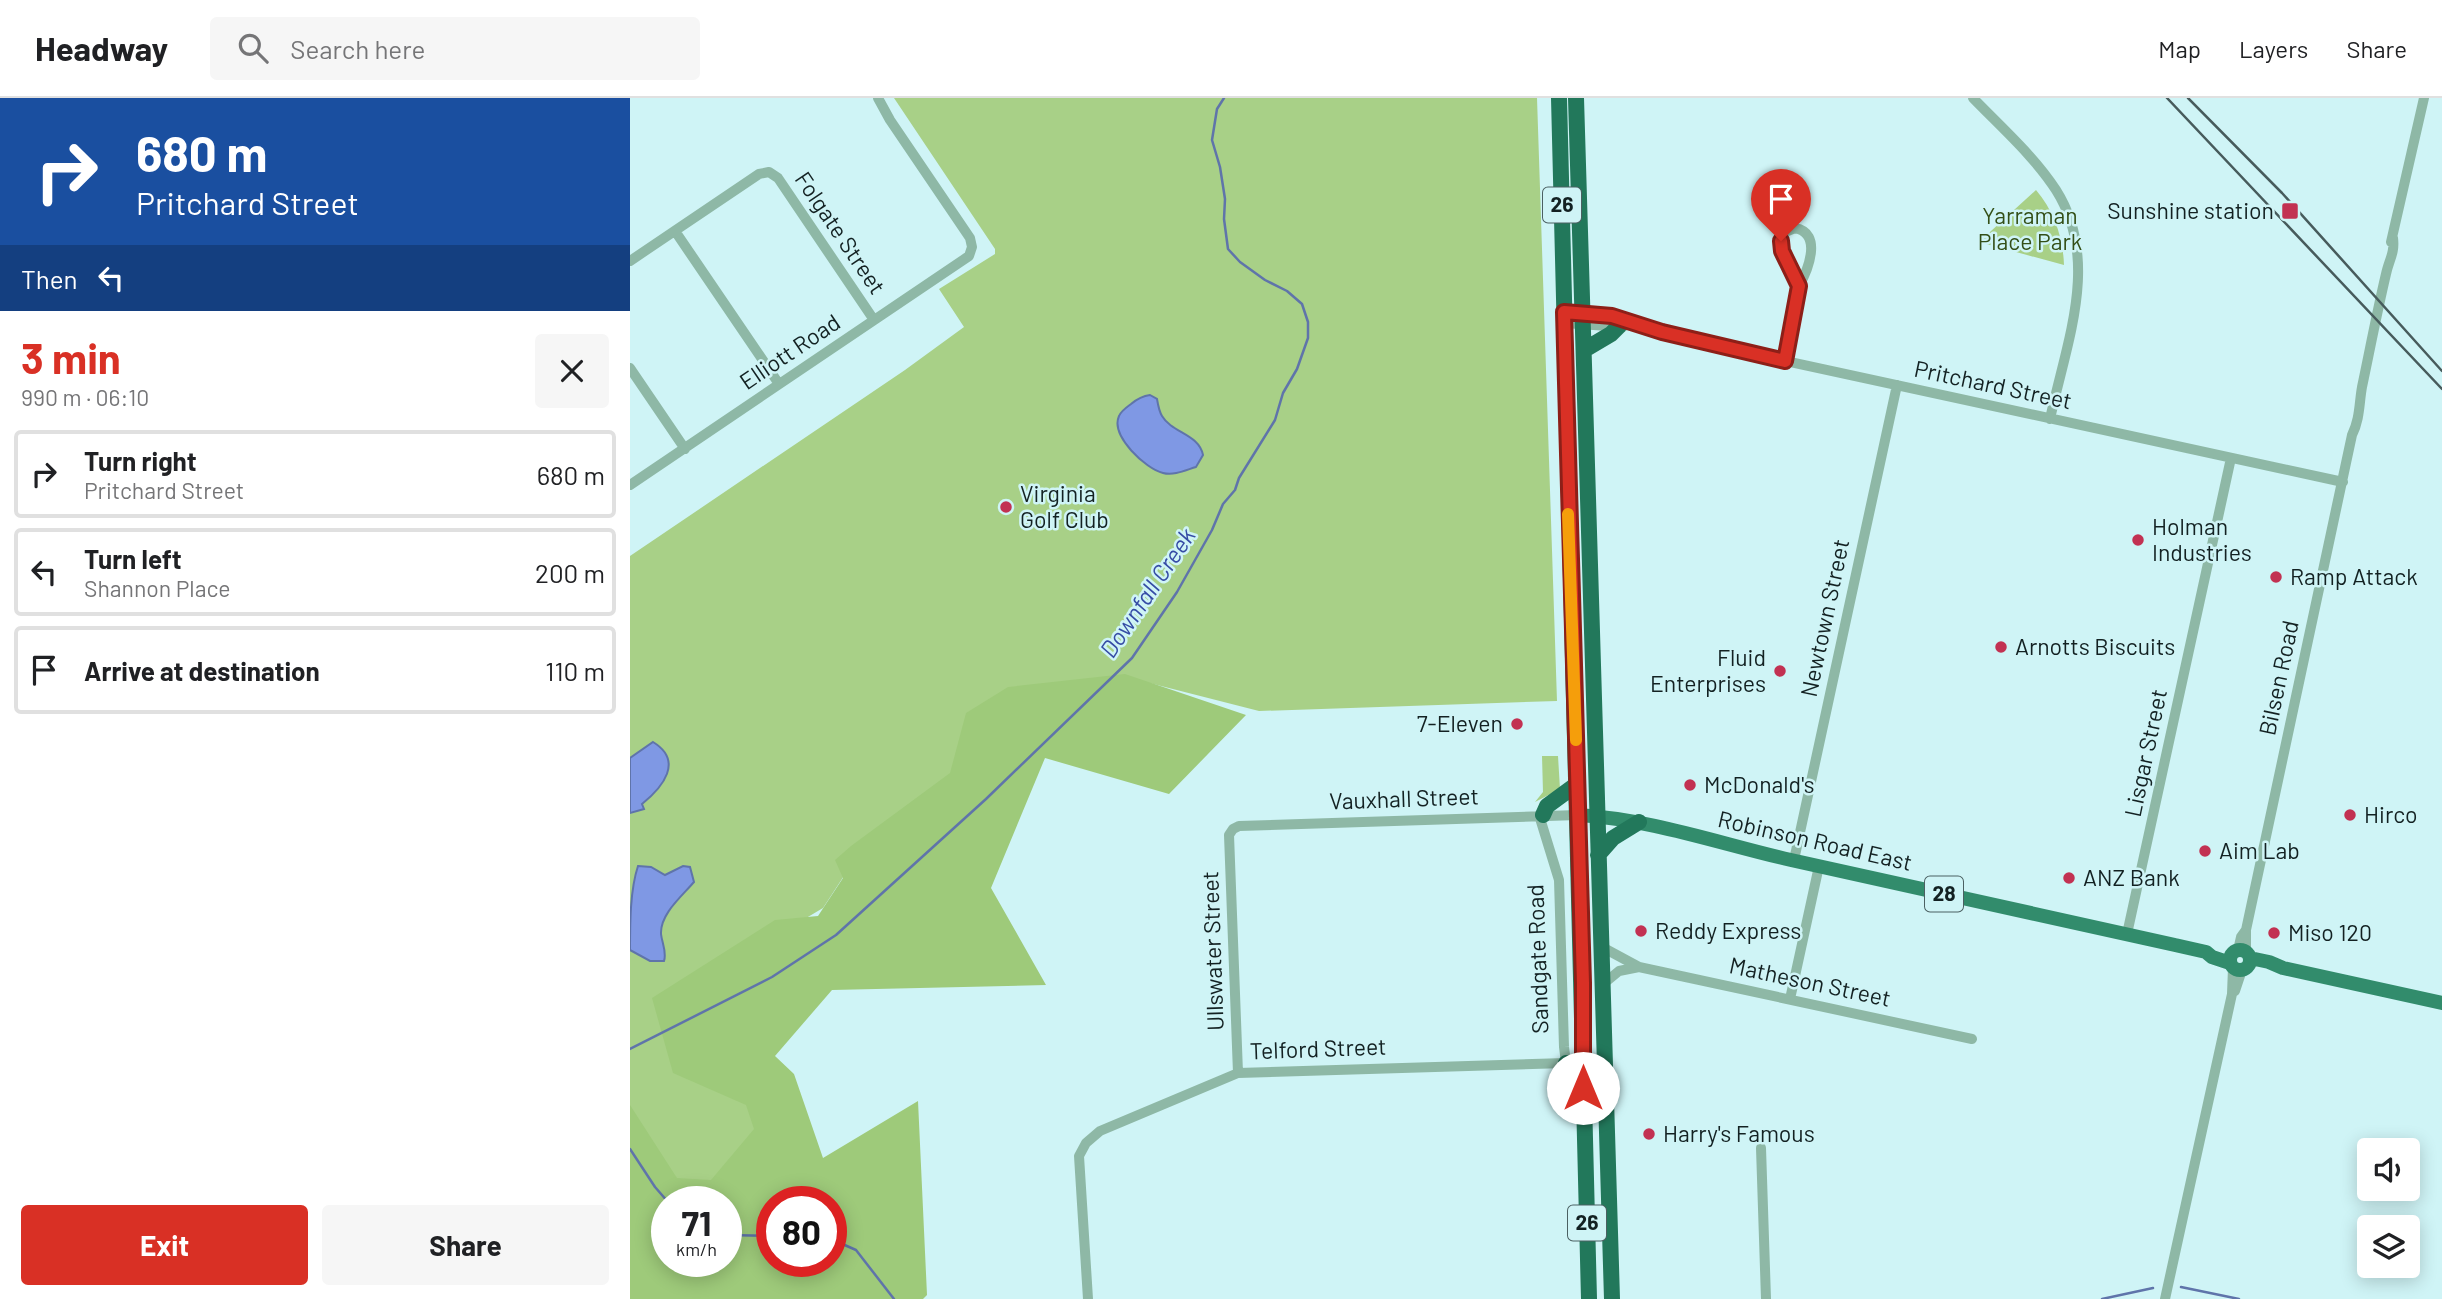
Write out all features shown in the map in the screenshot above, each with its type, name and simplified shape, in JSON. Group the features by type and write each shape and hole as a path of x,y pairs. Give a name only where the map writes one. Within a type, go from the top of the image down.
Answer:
{"highway":[{"name":"Sandgate Road","path":"1559,98 1589,1299"},
{"name":"26","path":"1576,98 1612,1299"},
{"path":"1584,350 1619,326"},
{"path":"1541,815 1547,806 1577,784"},
{"path":"1598,855 1613,838 1639,822"},
{"path":"1566,1063 1575,1080 1583,1088"}],"main road":[{"name":"Robinson Road East","path":"1578,815 1639,822 1819,866 2206,952 2212,957 2283,968 2442,1003"}],"street":[{"name":"Elliott Road","path":"630,485 966,259 972,251 970,238 878,98"},
{"path":"1973,98 2050,181 2064,205 2076,240 2079,270 2077,298 2050,419"},
{"name":"Bilsen Road","path":"2165,1299 2232,994 2236,988 2241,937 2246,930 2352,435 2358,423 2360,399 2388,266 2393,255 2393,238 2424,98"},
{"name":"Folgate Street","path":"675,231 760,174 769,172 778,178 874,320"},
{"path":"1785,361 1799,286 1805,275 1811,243 1808,233 1795,228 1785,232 1781,246 1799,286"},
{"path":"630,261 675,231 779,384"},
{"name":"Pritchard Street","path":"1564,317 1612,316 1785,361 2343,482"},
{"name":"Pritchard Street","path":"1582,318 1627,327 1636,324"},
{"path":"630,368 685,449"},
{"name":"Newtown Street","path":"1794,860 1897,385"},
{"name":"Lisgar Street","path":"2127,934 2231,458"},
{"name":"Sandgate Road","path":"1541,815 1559,880 1566,1063"},
{"name":"Vauxhall Street","path":"1233,830 1240,826 1578,815"},
{"name":"Ullswater Street","path":"1233,830 1229,835 1238,1073"},
{"path":"1790,999 1819,866"},
{"name":"Matheson Street","path":"1600,947 1639,967 1972,1039"},
{"path":"1602,985 1619,971 1639,967"},
{"name":"Telford Street","path":"1088,1299 1079,1156 1086,1143 1100,1130 1238,1073 1566,1063"},
{"path":"1761,1148 1766,1299"}],"green space":[{"name":"Virginia Golf Club","path":"894,98 1537,98 1557,701 1259,711 1118,675 959,796 868,839 823,908 682,992 754,1068 770,1186 756,1186 756,1202 742,1202 742,1186 681,1186 630,1124 630,556 905,370 964,327 939,289 995,254 995,249"},
{"name":"Yarraman Place Park","path":"2036,190 2056,225 2062,244 2064,265 1979,242"},
{"path":"1125,674 1246,715 1169,794 1045,758 991,888 1046,985 832,990 775,1056 794,1074 823,1158 918,1101 927,1295 923,1299 630,1299 630,1105 677,1178 711,1180 754,1129 746,1105 673,1073 652,998 775,920 818,916 843,878 835,860 950,773 966,713 1008,687"},
{"path":"1542,756 1558,756 1560,789 1535,802 1543,792"}],"water":[{"path":"1150,395 1157,399 1166,422 1191,438 1200,448 1203,455 1196,467 1176,473 1163,473 1139,458 1124,442 1118,424 1120,414 1138,399"},
{"path":"653,742 667,757 667,774 657,790 642,804 644,809 630,813 630,758"},
{"path":"638,866 651,867 665,875 683,866 690,867 694,882 664,919 661,934 664,961 650,961 630,950 632,896"}],"waterway":[{"name":"Downfall Creek","path":"630,1049 772,977 836,935 986,799 1132,658 1177,592 1212,530 1223,504 1235,490 1239,478 1275,420 1283,393 1297,369 1308,338 1308,322 1302,304 1287,291 1265,280 1240,262 1228,249 1224,219 1225,199 1212,140 1217,109 1224,98"},
{"path":"630,1149 654,1186"},
{"path":"742,1235 756,1236"},
{"path":"847,1246 856,1250 894,1299"},
{"path":"2181,1287 2239,1299"},
{"path":"2102,1299 2153,1288"}],"railway":[{"path":"2167,98 2442,389"},
{"path":"2188,98 2282,193 2442,371"}],"slow traffic":[{"path":"1568,514 1576,740"}],"place":[{"name":"Sunshine station","path":"2290,211"},
{"name":"Virginia Golf Club","path":"1006,507"},
{"name":"Holman Industries","path":"2138,540"},
{"name":"Ramp Attack","path":"2276,577"},
{"name":"Arnotts Biscuits","path":"2001,647"},
{"name":"Fluid Enterprises","path":"1780,671"},
{"name":"7-Eleven","path":"1517,724"},
{"name":"McDonald's","path":"1690,785"},
{"name":"Hirco","path":"2350,815"},
{"name":"Aim Lab","path":"2205,851"},
{"name":"ANZ Bank","path":"2069,878"},
{"name":"Reddy Express","path":"1641,931"},
{"name":"Miso 120","path":"2274,933"},
{"name":"Harry's Famous","path":"1649,1134"}],"route":[{"path":"1583,1088 1583,983 1564,312 1612,316 1662,332 1785,361 1799,286 1782,251 1781,241"}]}
